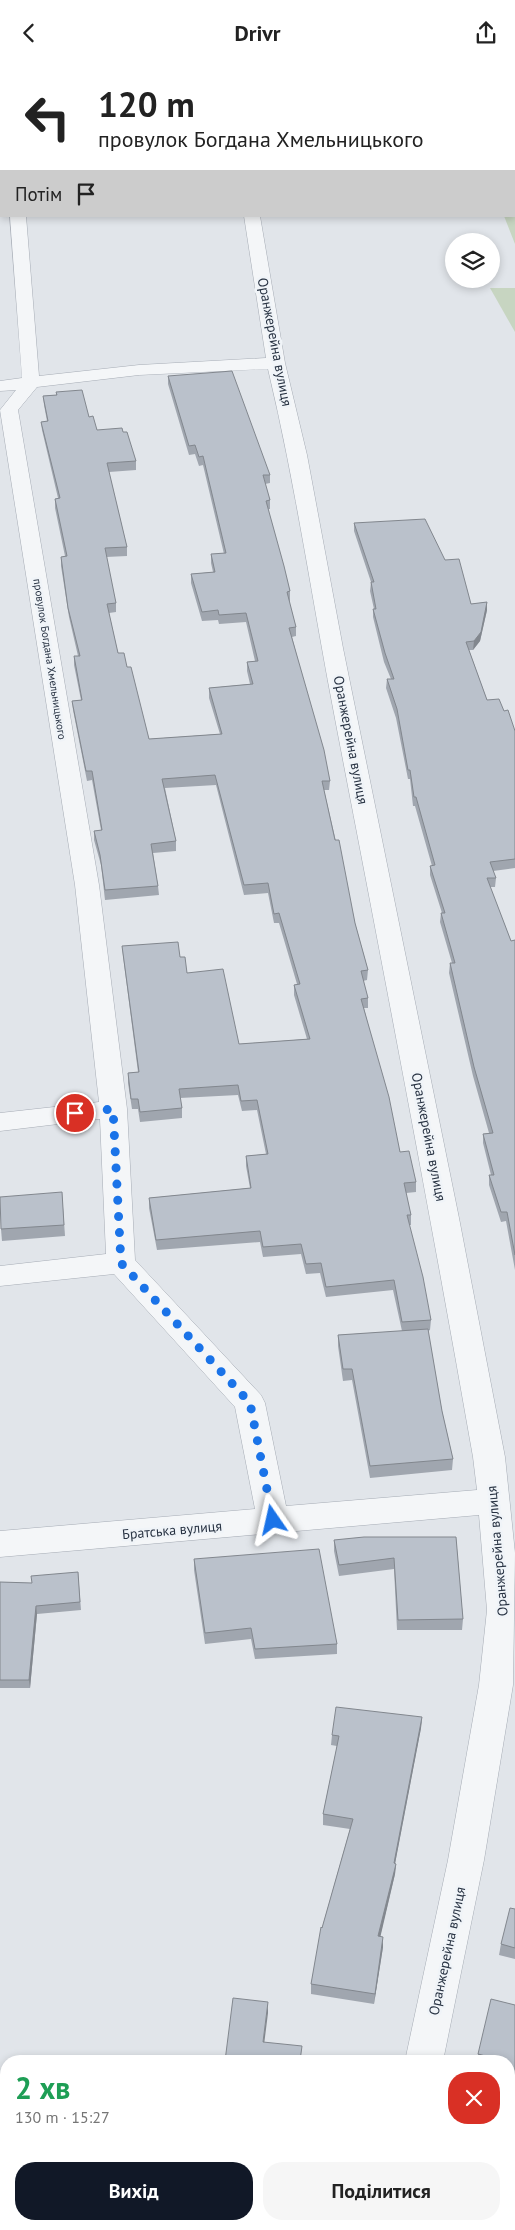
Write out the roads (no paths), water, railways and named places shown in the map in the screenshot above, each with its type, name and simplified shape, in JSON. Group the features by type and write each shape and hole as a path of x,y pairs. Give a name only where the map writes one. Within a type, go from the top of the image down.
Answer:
{"street":[{"path":"18,217 31,383"},
{"name":"Оранжерейна вулиця","path":"252,217 276,363 298,455 332,648 445,1218 489,1457 504,1609 496,1685 466,1861 425,2055"},
{"path":"0,386 139,370 276,363"},
{"name":"провулок Богдана Хмельницького","path":"31,383 9,409 87,885 113,1109 121,1263"},
{"path":"0,1122 113,1109"},
{"path":"0,1276 121,1263 250,1403 273,1520"},
{"name":"Братська вулиця","path":"0,1544 493,1501"}]}
